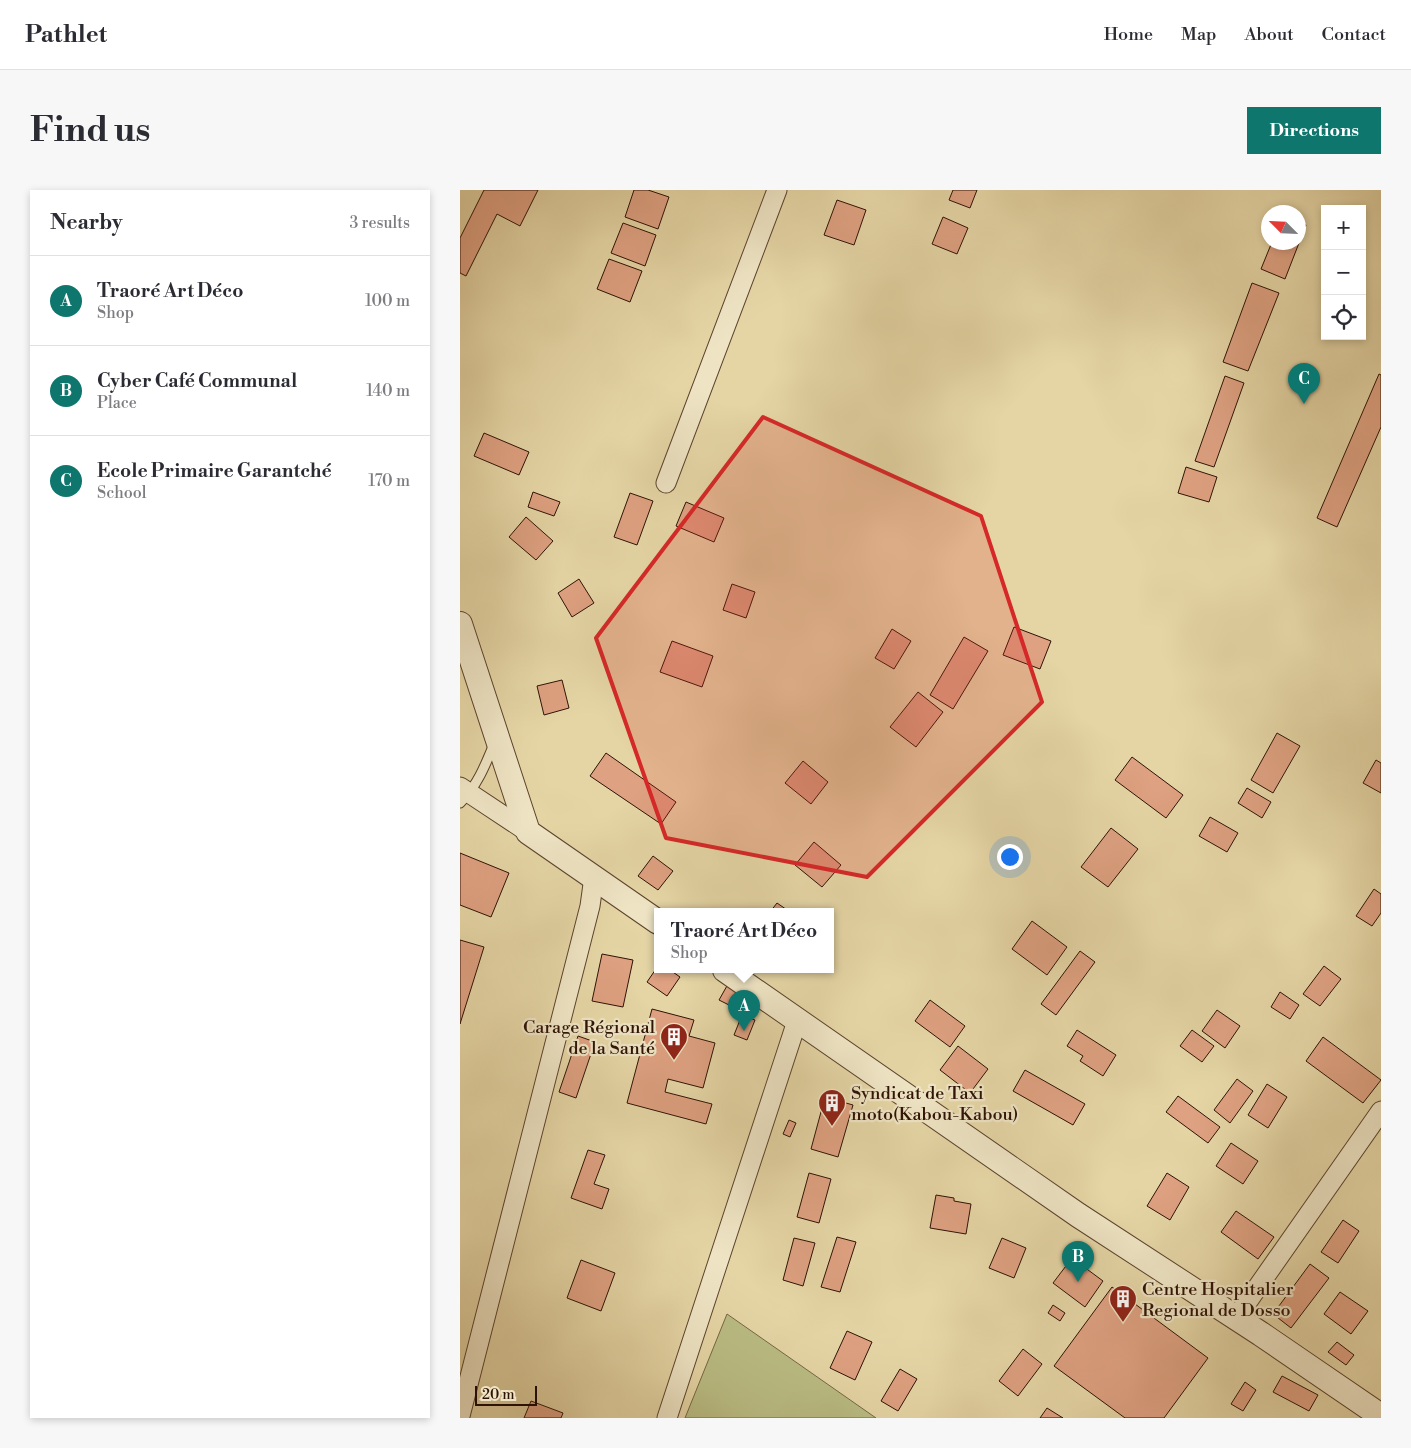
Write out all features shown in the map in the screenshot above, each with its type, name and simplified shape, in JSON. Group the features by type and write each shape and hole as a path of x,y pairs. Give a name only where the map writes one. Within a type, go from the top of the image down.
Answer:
{"street":[{"path":"666,483 772,192"},
{"path":"460,624 528,832"},
{"path":"463,794 528,832 654,919"},
{"path":"460,1416 590,906 594,877"},
{"path":"729,973 1078,1215 1236,1318 1381,1416"},
{"path":"666,1418 797,1021"},
{"path":"1236,1318 1381,1111"}],"lane":[{"path":"463,794 481,776 497,737"}],"highlighted area":[{"path":"763,417 981,516 1042,702 867,877 666,838 596,638"}],"green space":[{"path":"727,1314 876,1418 685,1418"}],"building":[{"path":"484,190 538,190 520,226 497,214 466,276 460,273 460,238"},
{"path":"634,190 648,190 669,197 658,229 625,217"},
{"path":"953,190 977,190 970,208 949,200"},
{"path":"837,200 866,210 854,245 824,235"},
{"path":"943,217 968,228 957,254 932,244"},
{"path":"623,223 656,235 645,266 611,253"},
{"path":"1269,250 1296,250 1285,279 1261,269"},
{"path":"609,259 642,271 630,302 597,289"},
{"path":"1252,283 1279,293 1248,371 1223,362"},
{"path":"1379,374 1381,375 1381,427 1337,527 1317,518"},
{"path":"1225,376 1244,383 1214,467 1195,461"},
{"path":"484,433 529,452 519,475 474,456"},
{"path":"1186,467 1217,477 1209,502 1178,493"},
{"path":"533,492 560,502 554,516 528,507"},
{"path":"630,493 653,501 637,545 614,537"},
{"path":"686,502 724,518 714,542 676,526"},
{"path":"526,517 553,541 536,560 509,537"},
{"path":"579,579 594,603 572,617 558,593"},
{"path":"732,584 755,592 746,618 723,610"},
{"path":"1014,627 1051,641 1040,669 1003,655"},
{"path":"892,629 911,641 894,669 875,658"},
{"path":"964,637 988,651 953,709 930,695"},
{"path":"672,641 713,656 702,687 660,672"},
{"path":"562,680 569,708 544,715 537,686"},
{"path":"918,692 943,712 916,747 890,727"},
{"path":"1277,733 1300,746 1273,793 1251,780"},
{"path":"606,753 676,802 661,824 590,776"},
{"path":"1132,757 1183,795 1166,818 1115,780"},
{"path":"1376,760 1381,763 1381,793 1363,783"},
{"path":"803,761 828,782 811,804 785,783"},
{"path":"1247,788 1271,802 1262,818 1238,803"},
{"path":"1210,817 1238,833 1227,852 1199,836"},
{"path":"1111,828 1138,849 1108,887 1081,867"},
{"path":"814,842 841,865 822,887 795,865"},
{"path":"460,853 509,873 491,917 460,905"},
{"path":"653,856 673,871 658,890 638,876"},
{"path":"1374,889 1381,894 1381,913 1372,926 1356,916"},
{"path":"777,903 784,908 773,908"},
{"path":"1032,921 1067,947 1047,975 1012,949"},
{"path":"460,940 484,947 460,1024"},
{"path":"1080,951 1095,962 1056,1015 1041,1004"},
{"path":"602,954 633,960 623,1007 592,1001"},
{"path":"1324,966 1341,979 1320,1006 1303,994"},
{"path":"654,972 674,973 680,977 667,996 647,982"},
{"path":"728,984 744,993 735,1008 719,1000"},
{"path":"1280,992 1299,1005 1290,1019 1271,1007"},
{"path":"930,1000 965,1026 950,1047 915,1021"},
{"name":"Carage Régional de la Santé","path":"652,1009 694,1020 689,1036 715,1043 703,1088 668,1079 665,1092 712,1104 706,1124 627,1103"},
{"path":"1217,1010 1240,1026 1225,1048 1202,1031"},
{"path":"742,1015 755,1020 747,1040 734,1035"},
{"path":"1077,1030 1116,1055 1103,1076 1080,1061 1083,1056 1067,1046"},
{"path":"1192,1030 1214,1046 1202,1062 1180,1046"},
{"path":"578,1036 595,1042 576,1098 559,1092"},
{"path":"1323,1037 1381,1080 1363,1103 1306,1061"},
{"path":"958,1046 988,1069 970,1093 940,1070"},
{"path":"1025,1070 1085,1104 1073,1125 1013,1091"},
{"path":"1237,1079 1253,1091 1230,1123 1214,1110"},
{"path":"1267,1084 1287,1097 1268,1128 1248,1115"},
{"path":"1178,1096 1220,1127 1208,1143 1166,1112"},
{"name":"Syndicat de Taxi moto(Kabou-Kabou)","path":"825,1097 853,1105 838,1157 811,1149"},
{"path":"789,1120 796,1123 790,1137 783,1134"},
{"path":"1231,1143 1258,1161 1243,1184 1216,1166"},
{"path":"588,1150 605,1155 594,1184 609,1189 602,1209 571,1198"},
{"path":"809,1173 831,1179 819,1223 797,1217"},
{"path":"1167,1173 1189,1187 1170,1220 1147,1206"},
{"path":"936,1195 954,1198 954,1201 971,1204 966,1234 930,1228"},
{"path":"1236,1211 1274,1237 1258,1259 1221,1232"},
{"path":"1343,1220 1359,1231 1338,1263 1321,1252"},
{"path":"837,1237 856,1242 840,1292 821,1287"},
{"path":"794,1238 815,1243 803,1286 783,1280"},
{"path":"1002,1238 1026,1248 1014,1278 989,1268"},
{"path":"1072,1258 1103,1281 1085,1307 1053,1283"},
{"path":"581,1260 615,1273 601,1311 567,1298"},
{"path":"1310,1264 1329,1278 1291,1328 1273,1314"},
{"name":"Centre Hospitalier Regional de Dosso","path":"1112,1287 1208,1358 1164,1418 1125,1418 1054,1366"},
{"path":"1340,1292 1368,1311 1351,1334 1324,1314"},
{"path":"1053,1305 1065,1313 1060,1321 1048,1313"},
{"path":"847,1331 872,1342 855,1380 830,1368"},
{"path":"1337,1342 1354,1355 1346,1365 1328,1352"},
{"path":"1023,1349 1042,1364 1018,1396 999,1381"},
{"path":"900,1369 917,1379 898,1411 881,1401"},
{"path":"1282,1376 1318,1395 1309,1411 1273,1392"},
{"path":"1245,1382 1256,1390 1243,1411 1231,1404"},
{"path":"531,1401 563,1413 561,1418 524,1418"},
{"path":"1047,1408 1063,1418 1040,1418"}],"place":[{"name":"Ecole Primaire Garantché","path":"1304,404"},
{"name":"Traoré Art Déco","path":"744,1031"},
{"name":"Carage Régional de la Santé","path":"674,1061"},
{"name":"Syndicat de Taxi moto(Kabou-Kabou)","path":"832,1127"},
{"name":"Cyber Café Communal","path":"1078,1282"},
{"name":"Centre Hospitalier Regional de Dosso","path":"1123,1323"}]}
